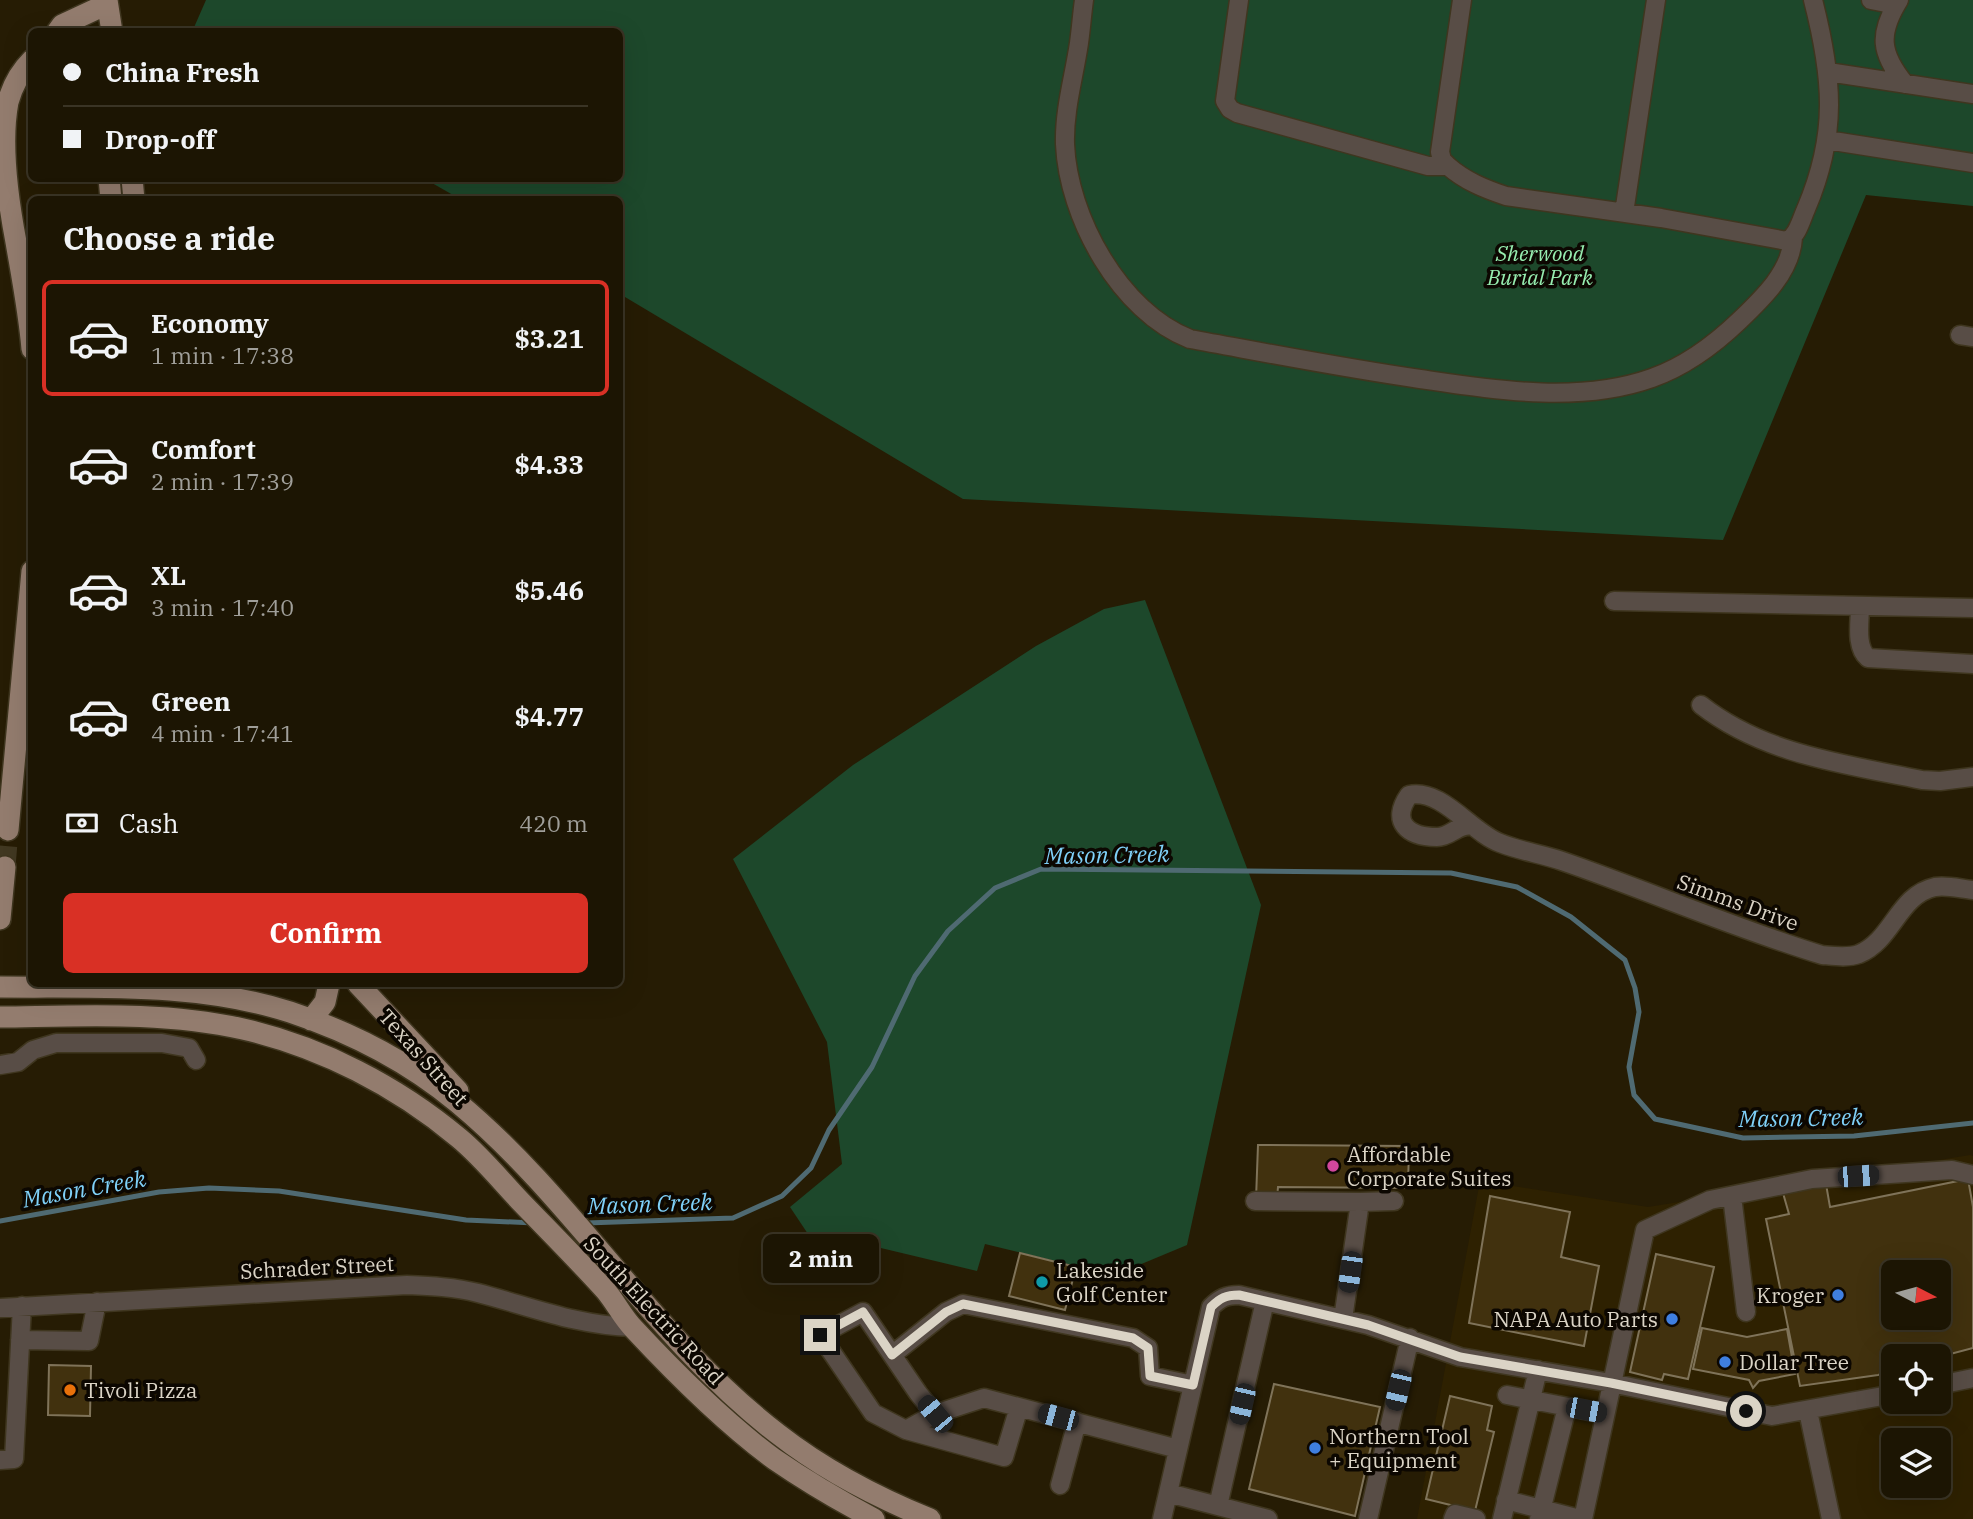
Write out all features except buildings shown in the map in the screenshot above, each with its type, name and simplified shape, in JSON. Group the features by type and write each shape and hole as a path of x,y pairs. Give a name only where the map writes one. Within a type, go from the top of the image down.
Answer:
{"main road":[{"path":"60,28 99,8"},
{"path":"81,28 99,8"},
{"path":"99,8 110,28"},
{"path":"28,65 4,102 3,174 28,325"},
{"path":"8,830 28,614"},
{"path":"0,919 5,867"},
{"name":"South Electric Road","path":"0,987 159,989 207,993 245,1000 311,1020 397,1060 435,1085 489,1131 698,1361 777,1434 865,1490 930,1519"},
{"path":"311,1020 328,996 329,987"},
{"name":"Texas Street","path":"361,987 452,1083 489,1131"},
{"name":"South Electric Road","path":"0,1017 147,1016 196,1021 243,1029 289,1042 357,1071 412,1103 460,1139 607,1293 632,1327 731,1424 773,1458 874,1519"}],"street":[{"path":"1083,0 1066,127 1069,173 1080,213 1109,270 1157,322 1190,339 1389,375 1528,392 1587,391 1619,387 1680,367 1724,335 1752,309 1786,268 1792,252 1793,238 1811,197 1827,140 1830,110 1828,72 1813,0"},
{"path":"1239,0 1225,101 1230,108 1237,113 1427,166 1448,166"},
{"path":"1462,0 1440,152 1442,160 1458,175 1484,189 1506,196 1787,241 1793,238"},
{"path":"1624,213 1656,0"},
{"path":"1871,0 1886,3 1897,0"},
{"path":"1897,0 1884,30 1884,51 1891,67 1905,84"},
{"path":"1828,72 1973,94"},
{"path":"1827,140 1973,163"},
{"path":"1614,601 1973,608"},
{"path":"1860,606 1860,646 1862,653 1868,658 1973,664"},
{"path":"1701,705 1743,733 1776,747 1813,757 1922,780 1940,782 1973,776"},
{"name":"Simms Drive","path":"1473,825 1500,843 1561,860 1647,894 1822,955 1858,955 1868,949 1882,936 1903,908 1922,892 1936,887 1973,890"},
{"path":"0,1065 18,1062 33,1050 56,1043 162,1043 189,1048 196,1060"},
{"path":"1506,1500 1541,1514 1582,1519 1645,1230 1710,1200 1812,1179 1952,1170 1973,1175"},
{"path":"1732,1196 1745,1312"},
{"path":"1255,1202 1394,1201"},
{"path":"1343,1319 1360,1202"},
{"name":"Schrader Street","path":"0,1308 407,1284 477,1293 592,1325 632,1327"},
{"path":"1162,1519 1211,1307 1228,1295 1239,1295 1343,1319 1410,1338 1460,1357 1611,1383 1772,1416 1881,1396"},
{"path":"1218,1506 1265,1301"},
{"path":"20,1340 89,1341 97,1302"},
{"path":"892,1355 946,1312 963,1304 1133,1338 1148,1348 1150,1376 1193,1385"},
{"path":"0,1460 14,1459 22,1306"},
{"path":"935,1414 863,1312 820,1335 873,1413 906,1430 1003,1457 1019,1407"},
{"path":"1368,1519 1410,1338"},
{"path":"1502,1519 1538,1370"},
{"path":"1951,1383 1973,1378"},
{"path":"1507,1395 1604,1414"},
{"path":"906,1430 935,1414 984,1398 1178,1449"},
{"path":"1541,1514 1567,1407"},
{"path":"1808,1410 1831,1519"},
{"path":"1060,1485 1077,1422"},
{"path":"1168,1493 1268,1519"},
{"path":"1453,1519 1455,1514 1476,1519"}],"shaded area":[{"path":"1973,1156 1973,1519 1417,1519 1480,1181 1648,1207"}],"green space":[{"name":"Sherwood Burial Park","path":"206,0 1973,0 1973,206 1866,195 1723,540 963,499 623,296 623,196 455,196 430,182 623,182 623,28 194,28"},
{"path":"1145,600 1261,905 1187,1245 1139,1265 1097,1271 985,1244 977,1271 860,1243 826,1261 790,1207 842,1164 827,1042 733,859 853,765 1036,646 1104,609"}],"waterway":[{"name":"Mason Creek","path":"586,1223 733,1218 782,1196 811,1168 829,1130 872,1067 915,976 948,931 995,888 1041,869 1451,873 1517,887 1571,917 1625,960 1635,988 1639,1012 1629,1067 1634,1095 1655,1119 1743,1138 1854,1136 1973,1123"},
{"name":"Mason Creek","path":"0,1221 159,1192 209,1188 279,1191 466,1220 534,1223"}],"tunnel":[{"path":"5,867 8,830"}],"place":[{"name":"Affordable Corporate Suites","path":"1333,1166"},
{"name":"Lakeside Golf Center","path":"1042,1282"},
{"name":"Kroger","path":"1838,1295"},
{"name":"NAPA Auto Parts","path":"1672,1319"},
{"name":"Dollar Tree","path":"1725,1362"},
{"name":"Tivoli Pizza","path":"70,1390"},
{"name":"Northern Tool + Equipment","path":"1315,1448"}],"route":[{"path":"820,1335 863,1312 892,1355 946,1312 963,1304 1133,1338 1148,1348 1150,1376 1193,1385 1211,1307 1228,1295 1239,1295 1368,1325 1460,1357 1611,1383 1746,1411"}]}
